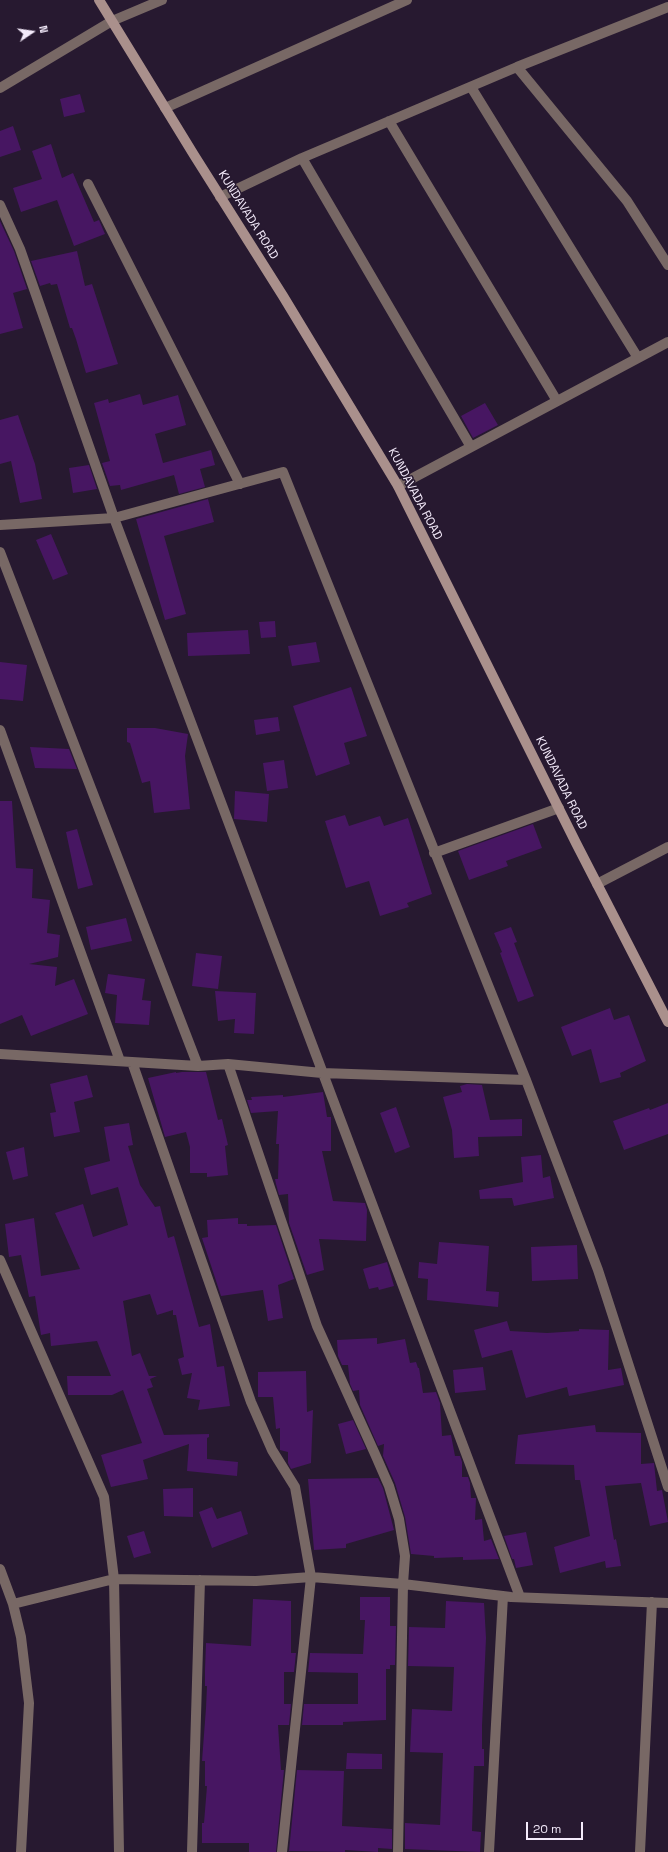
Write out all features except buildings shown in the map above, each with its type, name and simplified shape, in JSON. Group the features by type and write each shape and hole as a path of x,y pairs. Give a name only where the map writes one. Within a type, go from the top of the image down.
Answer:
{"street":[{"name":"KUNDAVADA ROAD","path":"99,0 220,197 283,296 398,486 597,884 668,1022"},
{"path":"0,88 112,21 162,0"},
{"path":"165,108 407,0"},
{"path":"220,197 302,158 389,121 517,67 668,7"},
{"path":"517,67 627,201 668,265"},
{"path":"471,87 638,358"},
{"path":"389,121 557,401"},
{"path":"302,158 471,447"},
{"path":"88,184 240,484"},
{"path":"0,205 20,250 114,518 520,1597"},
{"path":"398,486 668,342"},
{"path":"0,525 114,518 283,472 526,1080 598,1270 668,1487"},
{"path":"0,552 198,1066"},
{"path":"0,730 120,1061"},
{"path":"434,853 559,808"},
{"path":"597,884 668,847"},
{"path":"0,1054 198,1066 228,1064 322,1073 526,1080"},
{"path":"132,1062 250,1402 272,1450 295,1487 311,1576 282,1852"},
{"path":"228,1064 317,1326 389,1486 399,1519 405,1556 403,1584 398,1852"},
{"path":"0,1260 104,1497 114,1579 119,1852"},
{"path":"0,1569 13,1604 21,1637 29,1703 21,1852"},
{"path":"13,1604 114,1579 256,1581 311,1576 403,1584 503,1596 668,1603"},
{"path":"192,1852 200,1580"},
{"path":"489,1852 503,1596"},
{"path":"640,1852 652,1602"}]}
